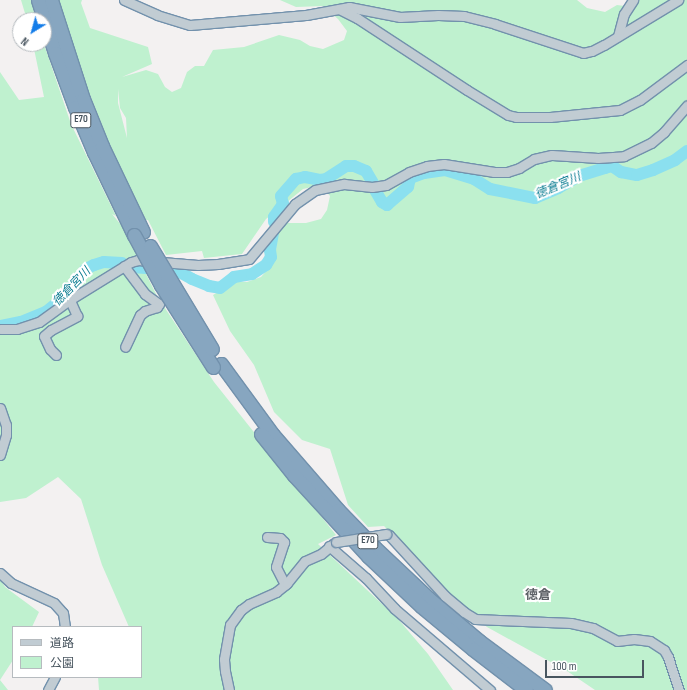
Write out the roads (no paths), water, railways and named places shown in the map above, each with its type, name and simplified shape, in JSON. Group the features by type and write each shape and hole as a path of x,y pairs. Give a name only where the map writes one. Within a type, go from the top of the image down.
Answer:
{"highway":[{"name":"E70","path":"38,0 55,53 94,152 138,234"},
{"name":"E70","path":"51,0 83,99 138,234 161,285 217,365 261,434 294,475 357,545 421,606 526,690"},
{"name":"E70","path":"217,365 292,458 375,548 434,603 479,641 545,690"}],"street":[{"path":"124,0 157,15 190,25 306,15 348,7 400,17 438,15 464,16 584,53 592,51 678,0"},
{"path":"618,36 624,14 634,0"},
{"path":"339,9 357,18 467,90 508,115 516,117 550,117 620,110 640,100 687,66"},
{"path":"0,329 26,328 50,316 70,300 124,266 138,260 218,264 249,259 283,216 302,197 315,190 333,184 372,187 386,185 409,172 427,166 444,164 494,172 507,172 519,168 534,159 552,155 598,158 624,156 651,143 664,132 687,106"},
{"path":"124,266 145,294 159,304 157,307 146,311 140,316 125,347"},
{"path":"56,355 50,349 44,336 51,330 77,316 70,300"},
{"path":"0,408 6,425 6,435 0,455"},
{"path":"229,690 224,658 230,626 241,610 249,604 276,592 285,585 305,561 321,554 332,544 386,534 389,535 446,596 464,612 475,619 571,623 593,628 618,641 634,639 650,641 664,650 668,657 679,690"},
{"path":"267,537 280,538 284,542 276,567 285,585"},
{"path":"332,544 395,609 490,690"},
{"path":"0,573 11,583 54,603 63,613 65,626"},
{"path":"48,690 54,678"}],"waterway":[{"name":"徳倉宮川","path":"375,190 382,202 387,205 408,187 410,178 424,173 445,170 474,179 490,189 535,198 558,188 579,176 612,166 621,172 637,175 653,170 675,160 687,151"},
{"name":"徳倉宮川","path":"274,222 274,217 283,204 281,196 296,179 305,177 320,180 326,179 346,166 354,166 366,171 373,183"},
{"name":"徳倉宮川","path":"131,267 176,270 209,286 220,288 234,277 252,274 266,265 271,257 270,250 273,233"},
{"name":"徳倉宮川","path":"0,326 21,322 46,312 63,298 86,269 104,262 122,263"}],"district":[{"name":"徳倉","path":"538,595"}]}
